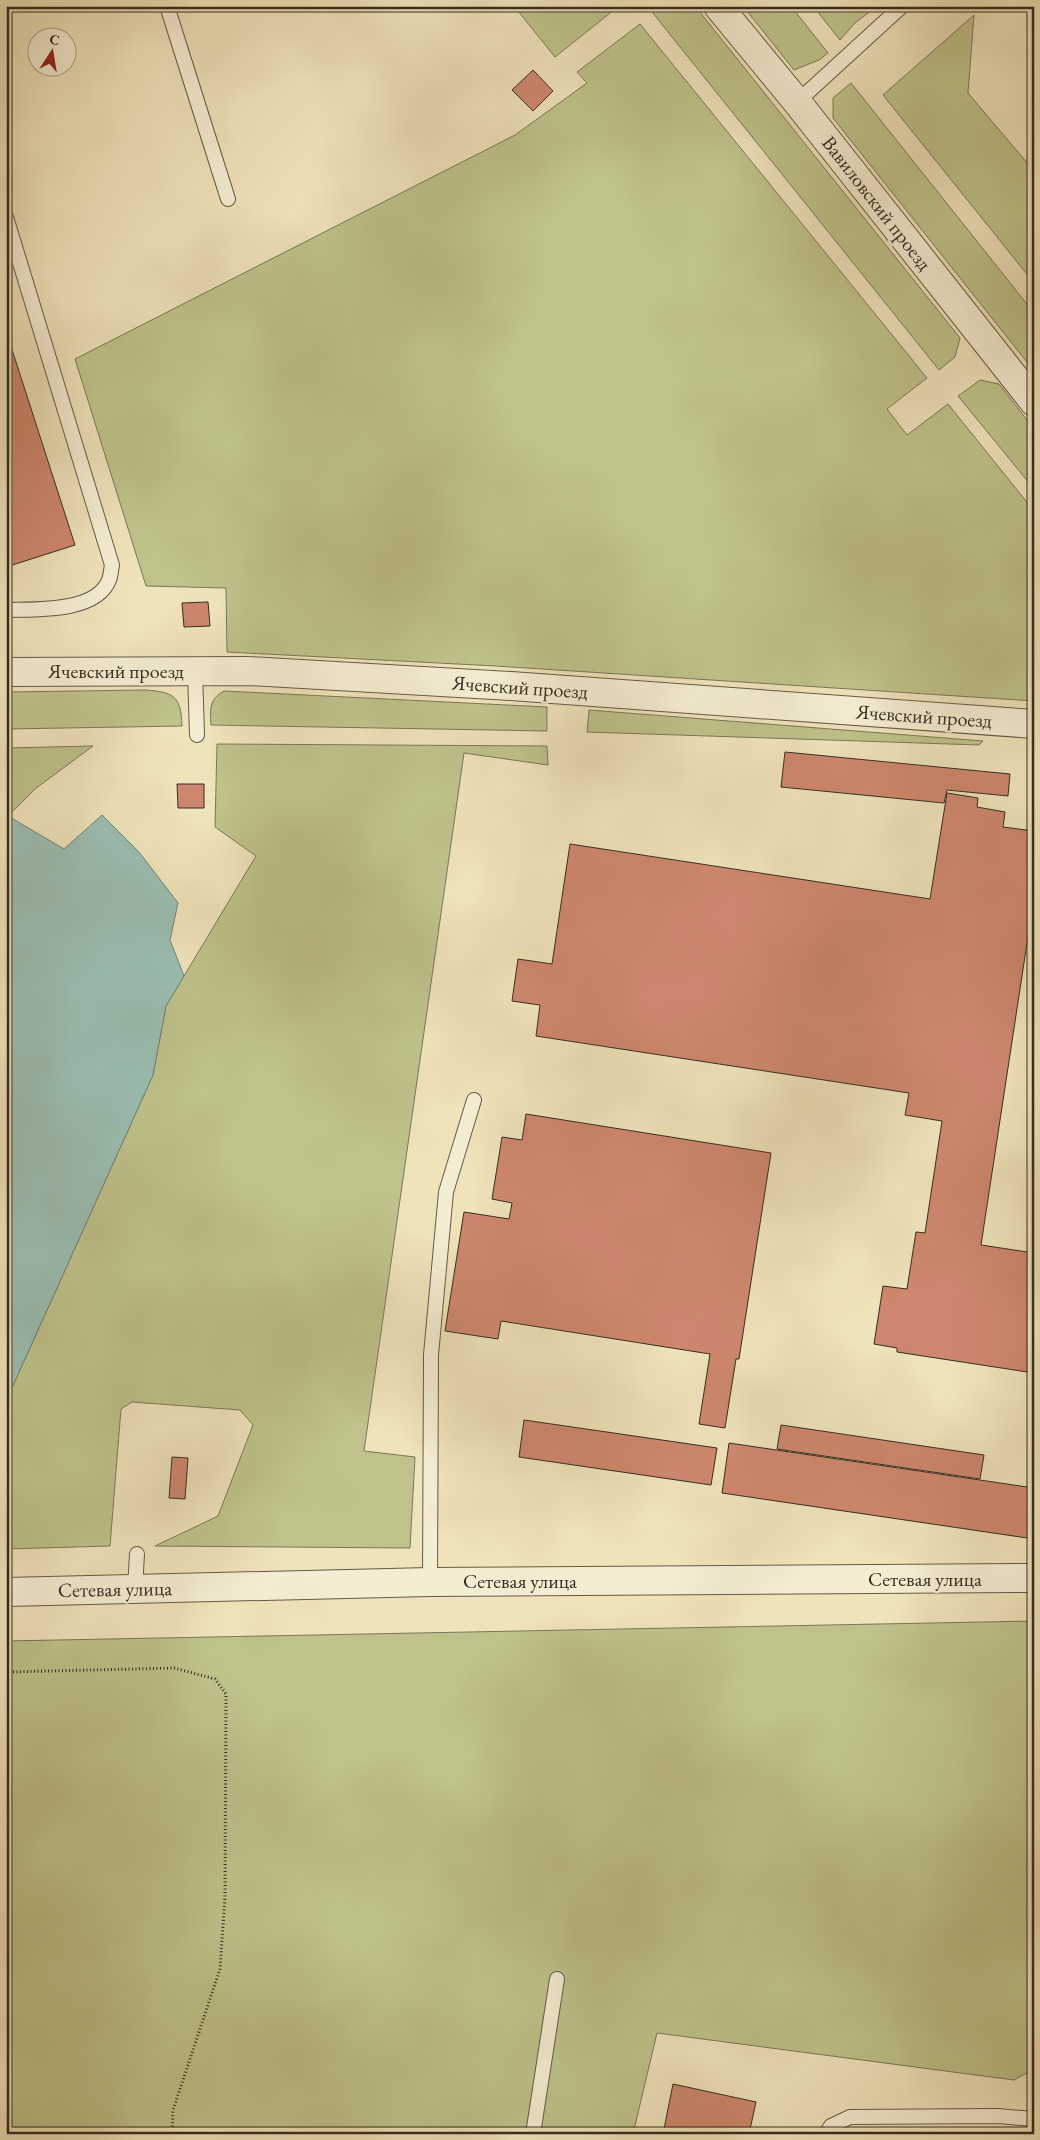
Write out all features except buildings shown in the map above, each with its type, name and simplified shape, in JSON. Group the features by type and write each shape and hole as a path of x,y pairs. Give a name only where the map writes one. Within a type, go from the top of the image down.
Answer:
{"street":[{"name":"Вавиловский проезд","path":"718,6 797,102 1034,402"},
{"name":"Ячевский проезд","path":"6,672 248,671 511,686 1034,724"},
{"name":"Сетевая улица","path":"6,1592 430,1582 1034,1578"}],"lane":[{"path":"167,6 228,199"},
{"path":"797,102 902,6"},
{"path":"6,216 112,565 109,582 86,602 65,608 6,610"},
{"path":"195,671 197,735"},
{"path":"430,1582 431,1355 446,1192 474,1100"},
{"path":"135,1588 137,1554"},
{"path":"533,2134 557,1979"},
{"path":"826,2134 831,2126 850,2117 998,2116 1034,2119"}],"path":[{"path":"6,1672 174,1668 215,1679 226,1694 225,1896 220,1969 173,2110 172,2134"}],"green space":[{"path":"514,6 619,6 555,57"},
{"path":"660,6 695,6 960,338 955,357 939,370 652,12"},
{"path":"743,6 791,6 828,53 819,60 794,70"},
{"path":"813,6 877,6 855,23 840,40"},
{"path":"974,15 968,93 1034,171 1034,283 883,95"},
{"path":"640,24 927,378 887,409 907,435 948,404 1034,511 1034,701 496,666 227,652 226,588 146,586 75,359 515,135 587,83 577,72"},
{"path":"851,83 1034,313 1034,371 833,118 833,98"},
{"path":"980,380 999,384 1034,429 1034,489 958,396"},
{"path":"145,690 163,692 174,698 180,708 182,726 6,729 6,692"},
{"path":"224,691 547,707 547,731 211,725 210,714 213,701 215,697"},
{"path":"589,710 983,741 979,745 587,732"},
{"path":"217,744 547,746 548,765 464,753 364,1451 415,1457 410,1548 155,1546 218,1516 253,1425 240,1410 132,1402 121,1409 110,1546 6,1549 6,1401 153,1075 166,1006 256,856 215,827"},
{"path":"93,746 35,789 6,818 6,748"},
{"path":"1034,1621 1034,2069 1014,2080 657,2033 633,2134 6,2134 6,1641"}],"water":[{"path":"102,815 139,852 178,903 170,940 184,976 166,1006 153,1075 6,1401 6,818 8,816 64,849"}]}
